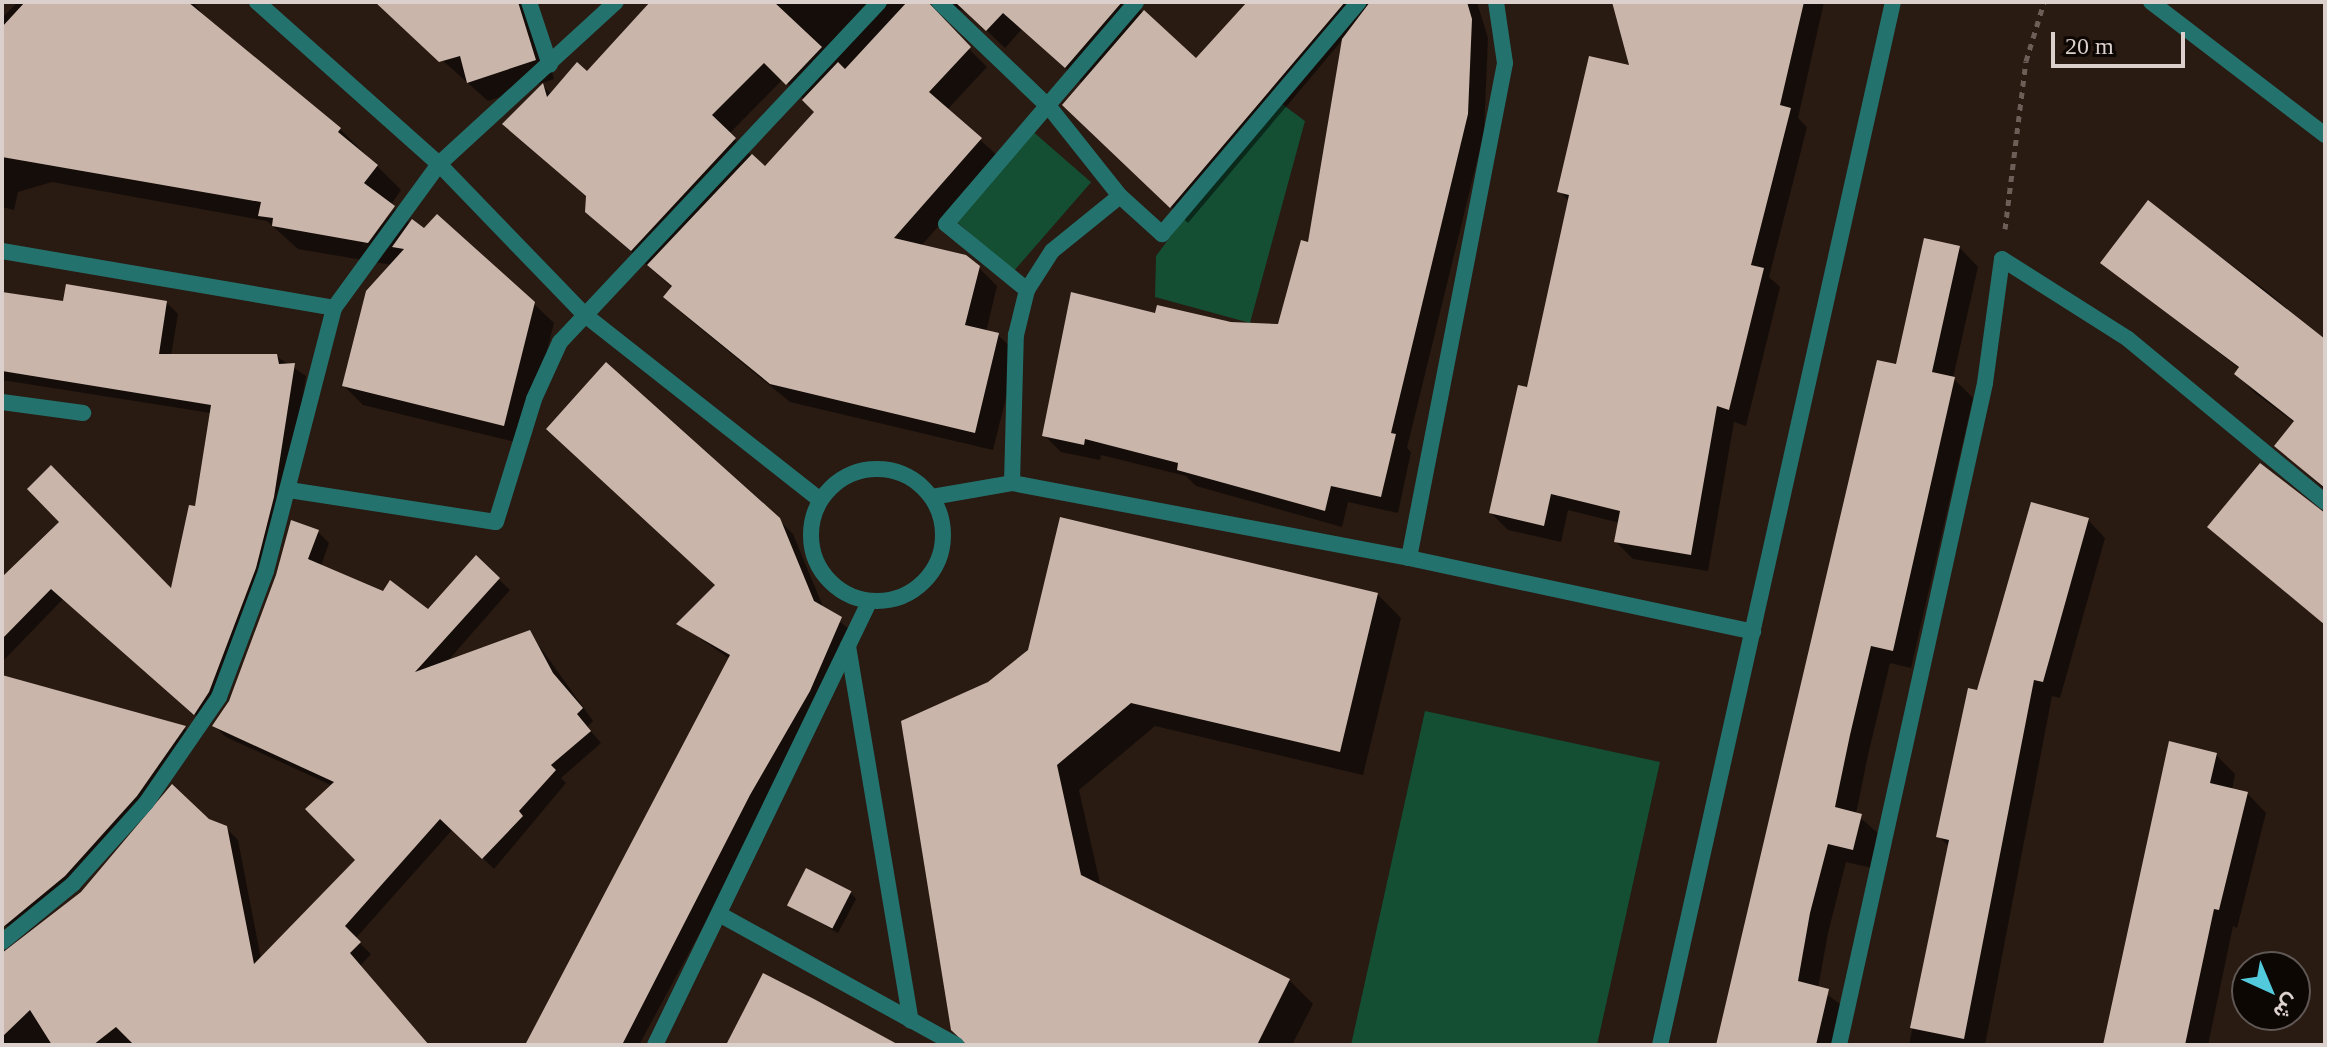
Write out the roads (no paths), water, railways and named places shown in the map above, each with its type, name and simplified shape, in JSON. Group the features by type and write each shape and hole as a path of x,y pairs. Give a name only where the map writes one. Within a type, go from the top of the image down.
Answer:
{"street":[{"path":"257,2 439,164 585,315 820,500"},
{"path":"529,2 550,65"},
{"path":"2,942 73,884 146,803 189,747 238,654 289,490 334,308 439,164 616,2"},
{"path":"289,490 496,522 546,365 585,315 879,2"},
{"path":"939,2 1050,108 1120,196 1160,233 1169,230 1274,98 1359,2"},
{"path":"1050,108 1048,99 1136,2"},
{"path":"1409,558 1503,75 1504,41 1496,2"},
{"path":"1660,1045 1893,2"},
{"path":"2151,2 2325,135"},
{"path":"1027,290 946,224 1050,108"},
{"path":"1012,483 1016,335 1027,290 1052,251 1120,196"},
{"path":"2,251 334,308"},
{"path":"1839,1045 1985,383 2002,259 2128,339 2325,502"},
{"path":"2,402 83,413"},
{"path":"875,468 907,476 932,497 943,528 933,569 910,592 870,601 837,588 817,563 810,531 820,500 844,477 875,468"},
{"path":"932,497 1012,483 1409,558 1753,632"},
{"path":"655,1045 870,601"},
{"path":"848,646 911,1021"},
{"path":"719,914 956,1045"}]}
